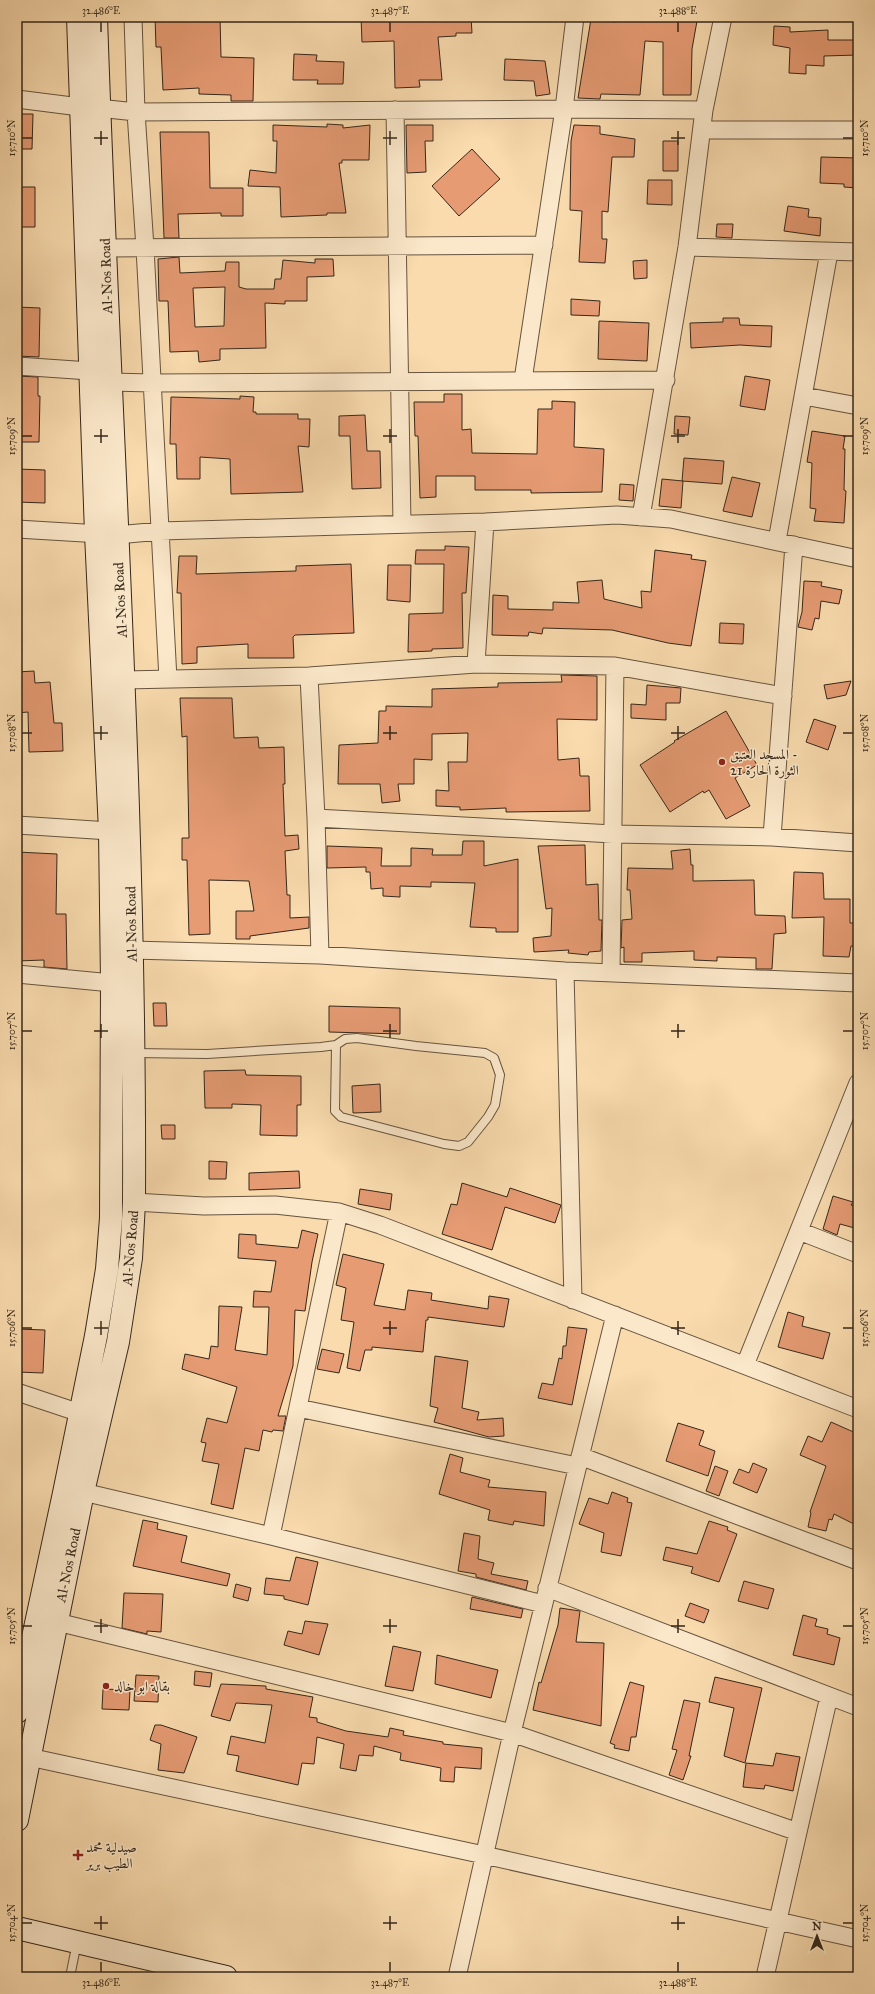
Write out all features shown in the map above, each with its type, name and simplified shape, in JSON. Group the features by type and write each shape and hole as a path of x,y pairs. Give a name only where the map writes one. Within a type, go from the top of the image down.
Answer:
{"main road":[{"name":"Al-Nos Road","path":"17,1820 83,1492 118,1342 131,1258 134,1202 134,1053 124,680 105,248 78,17"},
{"name":"Al-Nos Road","path":"17,1712 21,1675 80,1413 107,1269 111,1218 112,983 110,831 90,371 89,108 96,17"},
{"path":"17,1928 226,1977"}],"street":[{"path":"133,17 136,112 145,248 168,679"},
{"path":"523,380 564,109 575,17"},
{"path":"641,517 666,380 687,247 704,110 723,17"},
{"path":"17,99 136,112 564,109 704,110"},
{"path":"395,110 402,524"},
{"path":"702,130 858,130"},
{"path":"105,248 544,245"},
{"path":"687,247 858,252"},
{"path":"777,541 830,252"},
{"path":"17,366 90,371"},
{"path":"110,382 666,380"},
{"path":"804,396 858,406"},
{"path":"17,530 117,535 160,531 485,522 617,515 671,520 858,559"},
{"path":"476,664 485,522"},
{"path":"772,837 794,545"},
{"path":"124,680 308,676 476,664 615,666 783,696"},
{"path":"610,973 615,666"},
{"path":"308,676 316,818 320,955"},
{"path":"316,818 613,834 772,837 858,843"},
{"path":"17,825 110,831"},
{"path":"131,950 320,955 565,971 858,983"},
{"path":"565,971 573,1300"},
{"path":"17,974 112,983"},
{"path":"745,1365 858,1083"},
{"path":"134,1202 204,1206 275,1205 339,1212 380,1225 858,1408"},
{"path":"271,1536 339,1212"},
{"path":"799,1231 858,1254"},
{"path":"457,1977 512,1733 614,1315"},
{"path":"17,1392 80,1413"},
{"path":"298,1408 579,1461 858,1561"},
{"path":"83,1492 271,1536 545,1596 858,1707"},
{"path":"57,1622 512,1733 798,1832"},
{"path":"764,1977 830,1696"},
{"path":"29,1757 484,1855 777,1923 858,1940"}],"lane":[{"path":"134,1053 207,1054 336,1045 345,1039 357,1038 486,1053 494,1058 500,1075 495,1105 468,1142 459,1146 444,1144 340,1117 335,1111 336,1045"},
{"path":"70,1977 77,1942"}],"building":[{"path":"155,17 220,17 221,57 254,58 253,101 231,101 231,95 199,94 199,88 163,90 161,47 156,47"},
{"path":"361,17 471,17 472,33 456,33 456,36 438,37 442,80 419,80 420,87 395,88 394,41 362,42"},
{"path":"615,17 676,17 697,21 692,49 691,95 663,95 663,42 645,41 640,95 601,94 600,99 578,98 591,19 615,22"},
{"path":"774,26 790,27 790,32 828,30 828,40 858,40 858,55 824,56 824,66 806,65 806,74 789,73 790,48 773,45"},
{"path":"294,54 317,55 316,61 344,62 343,84 317,84 318,80 293,80"},
{"path":"505,59 545,61 550,94 536,96 534,81 504,80"},
{"path":"17,114 33,114 32,149 17,149"},
{"path":"327,124 343,125 343,128 370,125 369,160 342,160 342,163 339,163 346,213 281,217 280,187 248,186 250,170 276,173 277,141 273,141 273,125 327,127"},
{"path":"406,125 433,125 433,141 425,141 426,172 407,173"},
{"path":"574,125 600,126 600,134 635,139 634,157 612,157 608,212 602,211 602,239 607,239 605,263 579,262 582,211 570,210 571,141"},
{"path":"160,132 209,132 210,188 243,188 243,216 221,216 221,213 178,214 179,238 164,238"},
{"path":"663,141 678,141 678,171 663,171"},
{"path":"472,149 500,179 459,216 432,186"},
{"path":"821,157 858,158 858,188 844,187 844,184 820,183"},
{"path":"648,180 672,180 672,205 647,204"},
{"path":"19,187 35,187 35,227 17,227"},
{"path":"788,206 809,209 808,217 821,218 820,236 784,231"},
{"path":"717,224 733,224 732,238 716,237"},
{"path":"179,257 180,273 225,271 226,262 239,262 239,287 246,289 274,289 275,279 281,279 283,260 315,263 315,259 333,259 334,276 307,277 307,301 285,301 285,304 265,303 266,348 220,349 220,360 199,362 198,351 170,352 168,301 159,301 158,259","holes":["225,287 224,326 195,327 193,288"]},
{"path":"647,260 647,278 634,279 633,261"},
{"path":"571,299 600,301 599,316 571,315"},
{"path":"17,307 40,308 39,357 17,356"},
{"path":"723,318 739,318 740,325 772,326 771,347 740,345 691,348 690,323 723,322"},
{"path":"599,321 649,323 647,361 598,359"},
{"path":"17,376 38,377 38,396 40,396 39,442 17,442"},
{"path":"745,376 770,380 765,410 740,406"},
{"path":"444,394 462,394 462,430 471,429 472,453 537,454 538,409 552,409 552,401 575,402 574,447 604,449 602,492 531,493 531,490 475,490 475,476 436,476 436,497 420,498 418,436 415,436 414,402 444,402"},
{"path":"240,396 254,397 253,412 256,412 256,414 298,414 298,419 310,419 309,447 298,446 303,492 231,494 230,459 200,457 200,479 177,479 176,444 170,444 171,397 240,399"},
{"path":"365,415 367,451 380,451 381,488 352,489 350,436 339,436 339,416"},
{"path":"675,416 690,417 688,435 674,434"},
{"path":"812,431 845,436 843,449 845,449 844,490 846,491 844,523 814,521 816,509 810,508 812,463 807,462"},
{"path":"684,458 724,461 722,484 682,481"},
{"path":"17,469 45,470 45,503 17,502"},
{"path":"732,477 760,483 752,517 723,511"},
{"path":"662,479 683,481 681,508 659,506"},
{"path":"620,484 634,485 633,501 619,500"},
{"path":"445,546 469,547 466,593 462,593 463,648 432,649 432,651 408,652 409,614 443,613 444,564 415,564 416,550 445,550"},
{"path":"655,550 692,555 691,559 706,561 691,646 668,643 612,630 543,628 542,634 529,632 528,636 492,635 493,595 508,596 508,609 553,610 553,602 579,603 577,582 602,580 604,599 642,608 641,591 651,592"},
{"path":"179,556 197,556 196,574 296,571 296,566 351,564 354,633 295,635 293,637 294,658 248,658 248,644 197,647 197,663 182,664 181,593 177,593"},
{"path":"388,565 411,565 410,602 387,600"},
{"path":"804,581 822,582 821,586 842,590 839,604 821,601 819,619 815,618 812,630 798,627 802,612"},
{"path":"720,623 744,624 743,644 719,643"},
{"path":"34,671 35,683 50,682 54,723 62,723 63,751 29,752 28,712 17,713 17,672"},
{"path":"561,675 597,676 597,720 557,719 558,760 579,758 580,776 589,776 590,811 506,812 506,808 460,810 460,807 436,806 436,790 449,791 448,762 467,762 468,733 432,734 432,760 414,759 414,784 398,784 400,801 382,803 380,784 338,784 339,745 378,743 379,711 386,711 386,706 432,707 432,689 498,687 498,683 562,682"},
{"path":"851,681 846,695 827,699 824,685"},
{"path":"647,685 681,688 680,703 666,703 666,720 631,718 631,704 646,705"},
{"path":"180,698 232,698 234,738 258,737 259,748 284,747 285,784 283,784 285,836 298,835 299,849 285,851 287,895 290,895 290,918 309,917 309,928 250,936 250,939 236,939 236,911 254,911 249,881 209,880 210,934 189,935 187,860 182,860 182,838 189,838 187,736 182,737"},
{"path":"726,711 757,765 735,778 750,806 726,819 709,790 704,793 703,791 670,812 640,765 675,742 674,741"},
{"path":"814,719 836,726 828,750 806,742"},
{"path":"463,841 484,841 484,866 518,859 518,932 496,932 496,928 470,927 475,883 431,882 431,887 400,886 400,897 383,896 383,888 371,889 370,872 366,872 366,867 327,868 327,846 382,848 381,866 411,866 411,848 433,849 432,855 462,855"},
{"path":"585,845 586,885 598,884 599,920 602,920 601,951 589,952 588,955 568,953 569,950 534,952 533,938 551,936 552,908 546,909 538,846"},
{"path":"690,849 691,865 693,865 693,881 754,880 755,915 785,916 786,933 774,934 772,969 756,969 756,958 717,957 717,961 694,960 694,951 642,953 642,962 624,962 624,947 621,948 622,920 632,919 630,890 627,890 628,868 673,869 671,851"},
{"path":"17,852 57,854 56,914 66,914 67,969 44,967 44,960 17,961"},
{"path":"794,872 823,873 824,899 850,899 850,923 858,923 858,946 851,946 849,957 823,956 824,917 792,918"},
{"path":"153,1003 166,1003 167,1026 154,1026"},
{"path":"329,1006 400,1008 400,1034 329,1032"},
{"path":"245,1070 246,1075 301,1076 301,1105 297,1105 297,1136 260,1135 261,1105 232,1104 232,1108 205,1108 204,1071"},
{"path":"380,1084 381,1112 353,1113 352,1086"},
{"path":"161,1125 175,1125 175,1139 162,1139"},
{"path":"209,1161 227,1162 226,1179 209,1179"},
{"path":"299,1171 300,1188 249,1190 249,1173"},
{"path":"462,1183 507,1197 510,1188 561,1205 555,1223 505,1207 492,1250 442,1234 451,1204 457,1205"},
{"path":"360,1189 392,1194 390,1210 358,1204"},
{"path":"833,1196 853,1202 851,1205 858,1207 858,1229 840,1224 837,1235 823,1229"},
{"path":"302,1230 318,1234 312,1262 305,1311 295,1310 293,1366 278,1416 286,1416 283,1431 273,1430 272,1432 263,1430 259,1451 245,1448 233,1509 211,1504 219,1464 202,1461 206,1443 201,1442 207,1418 227,1423 237,1387 182,1369 185,1354 209,1359 211,1346 218,1347 219,1306 242,1307 235,1350 267,1355 269,1307 253,1307 254,1291 271,1292 276,1261 238,1258 239,1234 256,1235 256,1244 298,1248"},
{"path":"343,1254 384,1264 374,1305 405,1310 408,1290 432,1293 431,1300 488,1309 489,1296 509,1299 504,1327 428,1317 428,1320 426,1320 423,1352 372,1347 372,1350 365,1350 360,1371 347,1368 354,1322 341,1320 346,1288 336,1285"},
{"path":"788,1312 804,1317 802,1326 830,1333 823,1359 778,1347"},
{"path":"568,1327 587,1329 572,1405 538,1398 542,1383 553,1385 559,1358 562,1359 563,1346 566,1346"},
{"path":"17,1329 45,1330 43,1373 17,1372"},
{"path":"322,1349 344,1354 339,1373 317,1369"},
{"path":"435,1356 468,1361 462,1408 479,1412 477,1420 503,1418 504,1436 489,1437 434,1422 438,1408 430,1406"},
{"path":"831,1422 858,1434 858,1526 834,1514 832,1520 829,1519 826,1531 808,1527 810,1512 826,1466 800,1455 808,1436 822,1442"},
{"path":"678,1423 704,1431 699,1445 715,1451 708,1476 666,1461"},
{"path":"450,1454 463,1458 460,1472 490,1480 488,1487 546,1492 544,1526 514,1521 513,1525 488,1520 490,1510 439,1494"},
{"path":"753,1463 767,1469 757,1493 733,1483 739,1469 749,1473"},
{"path":"715,1466 728,1471 719,1496 706,1491"},
{"path":"612,1492 628,1498 627,1502 632,1503 621,1556 601,1552 604,1533 579,1524 589,1498 608,1504"},
{"path":"143,1520 158,1523 157,1529 187,1536 181,1562 230,1574 227,1586 133,1566"},
{"path":"709,1521 728,1527 727,1530 737,1534 719,1582 691,1573 693,1567 663,1560 666,1547 697,1554"},
{"path":"464,1533 480,1536 478,1559 494,1563 491,1574 528,1581 526,1590 476,1577 476,1574 458,1571"},
{"path":"296,1557 318,1562 308,1605 284,1599 284,1596 264,1594 266,1578 290,1581"},
{"path":"744,1581 774,1589 768,1609 738,1601"},
{"path":"236,1584 251,1588 248,1601 233,1597"},
{"path":"124,1593 163,1594 161,1632 147,1631 147,1634 122,1628"},
{"path":"472,1597 523,1609 521,1618 470,1609"},
{"path":"690,1603 709,1610 704,1623 685,1616"},
{"path":"560,1608 580,1611 576,1642 604,1643 601,1726 533,1710 539,1682 541,1683 558,1625"},
{"path":"803,1615 817,1619 815,1626 828,1629 827,1634 840,1638 834,1665 793,1655"},
{"path":"305,1621 328,1624 319,1655 284,1645 288,1631 302,1634"},
{"path":"393,1646 421,1652 413,1691 385,1686"},
{"path":"437,1655 498,1670 491,1698 435,1684"},
{"path":"195,1671 212,1673 210,1687 194,1685"},
{"path":"136,1675 159,1676 158,1702 134,1701"},
{"path":"715,1677 762,1688 745,1763 724,1756 734,1708 709,1702"},
{"path":"630,1682 644,1686 636,1737 631,1737 629,1751 614,1748 615,1745 610,1743"},
{"path":"221,1684 266,1686 266,1689 313,1697 309,1717 317,1718 317,1722 346,1731 388,1737 390,1728 404,1731 403,1735 443,1742 443,1744 482,1748 481,1769 455,1767 454,1782 440,1781 441,1768 400,1760 401,1753 374,1746 373,1756 359,1755 356,1771 340,1768 344,1744 317,1737 314,1764 302,1763 298,1785 236,1771 239,1756 227,1754 231,1736 265,1743 272,1705 236,1703 230,1721 211,1716"},
{"path":"103,1689 130,1690 129,1710 102,1709"},
{"path":"684,1700 700,1703 689,1756 691,1756 683,1780 669,1775 677,1750 672,1749"},
{"path":"155,1725 161,1725 197,1737 184,1773 158,1770 161,1744 150,1740"},
{"path":"776,1753 800,1757 793,1791 765,1785 764,1789 743,1787 746,1763 773,1766"}],"place":[{"name":"المسجد العتيق - الثورة الحارة 21","path":"722,762"},
{"name":"بقالة ابو خالد","path":"106,1686"},
{"name":"صيدلية محمد الطيب برير","path":"78,1855"}]}
